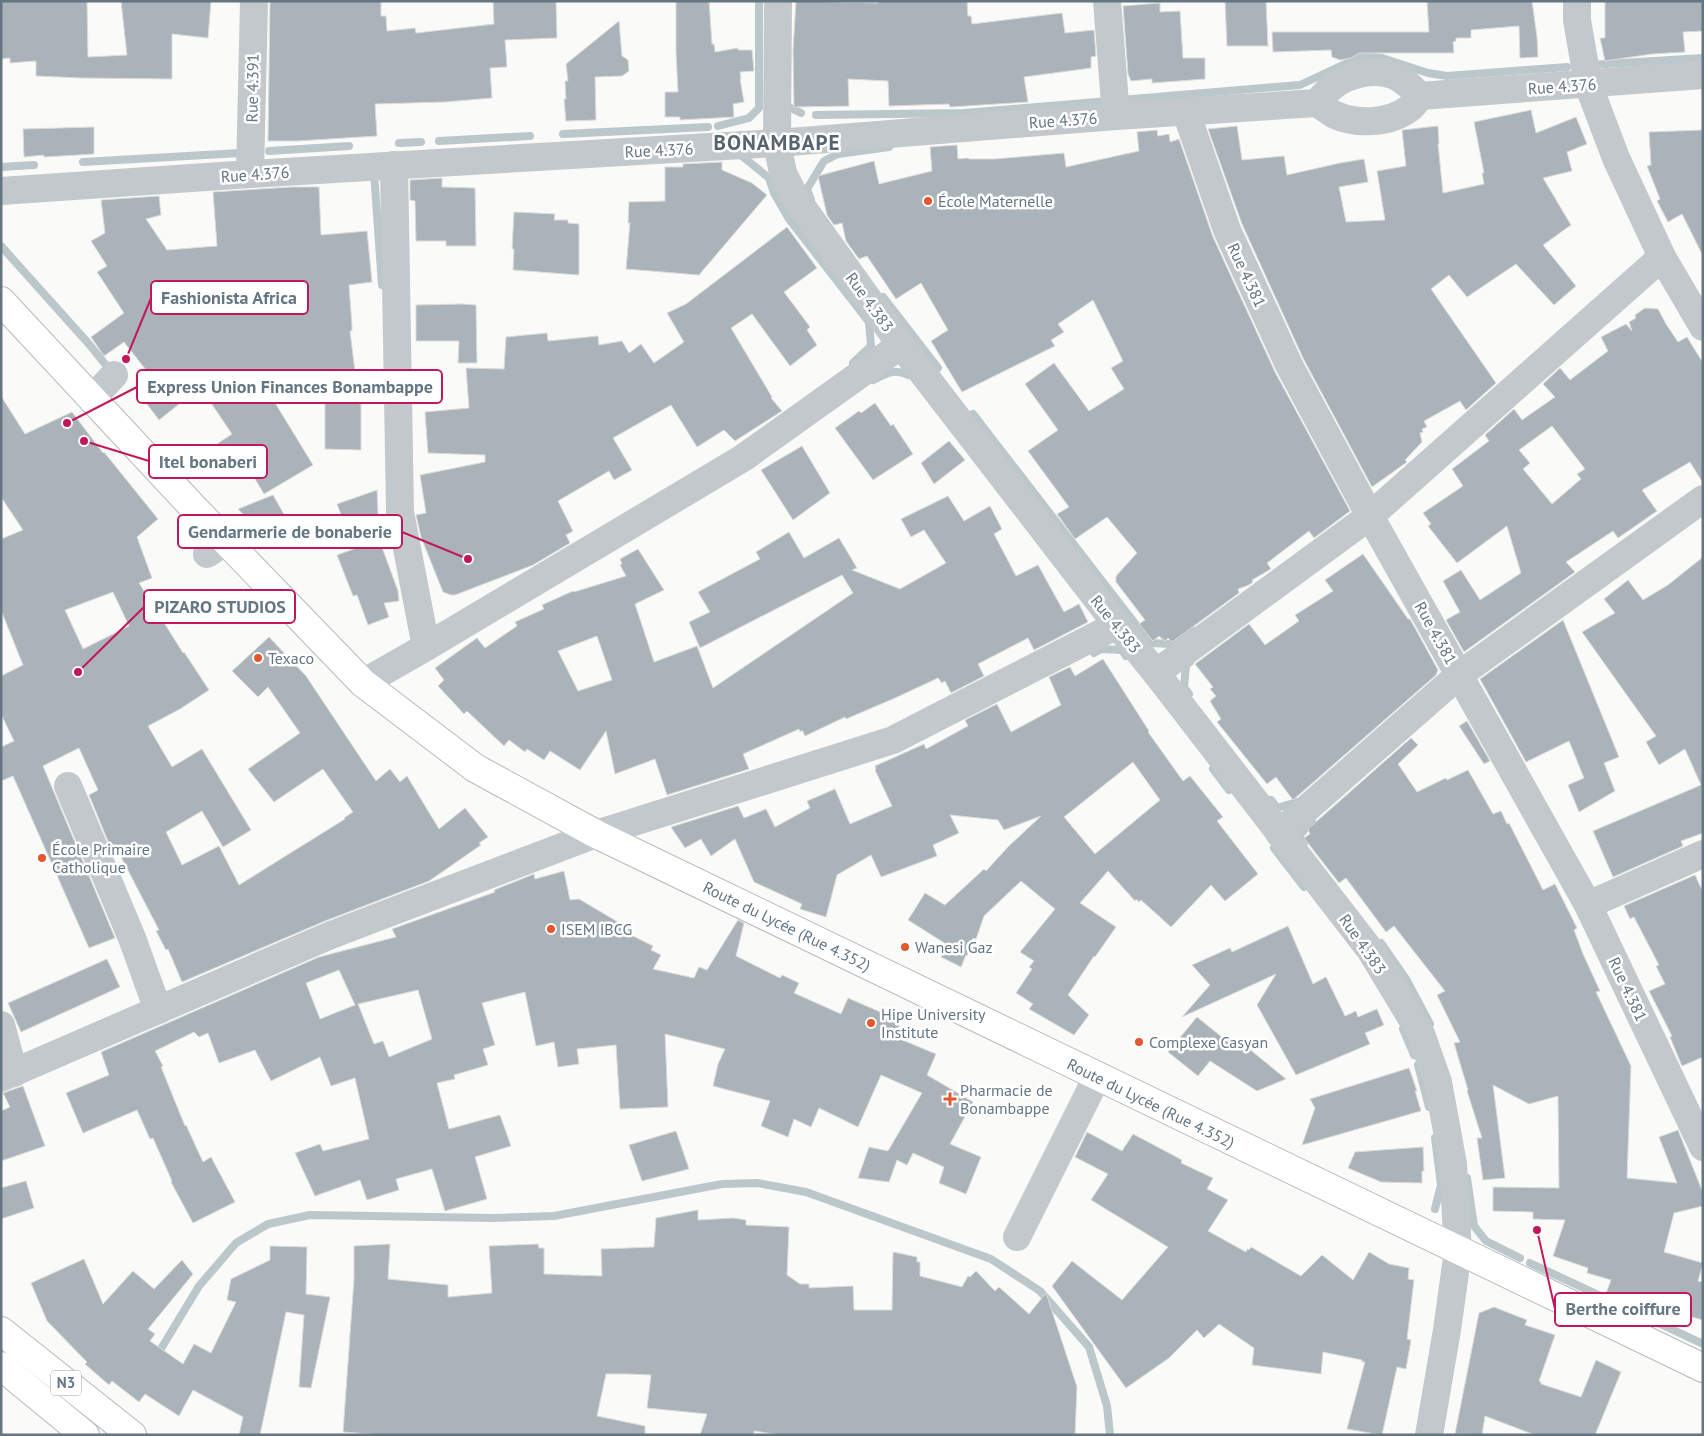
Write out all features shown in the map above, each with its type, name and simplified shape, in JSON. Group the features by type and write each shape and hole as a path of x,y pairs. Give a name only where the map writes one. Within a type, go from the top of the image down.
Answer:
{"main road":[{"name":"Route du Lycée (Rue 4.352)","path":"1,301 92,399 217,547 327,658 475,768 596,834 1703,1368"},
{"name":"N3","path":"1,1331 132,1435"},
{"name":"N3","path":"1,1366 84,1435"}],"street":[{"name":"Rue 4.391","path":"250,174 254,1"},
{"name":"Rue 4.383","path":"778,1 777,143 783,173 795,198 901,345 1371,951 1421,1034 1438,1082 1453,1164 1458,1251 1429,1435"},
{"path":"1107,1 1116,116"},
{"path":"1577,1 1578,20 1588,84 1616,158 1662,257 1703,327"},
{"path":"1378,72 1393,75 1408,84 1420,96 1410,108 1396,116 1380,121 1344,118 1333,114 1317,103 1333,86 1363,73 1378,72"},
{"name":"Rue 4.376","path":"1420,96 1703,75"},
{"name":"Rue 4.376","path":"1,191 250,174 777,143 1116,116 1317,103"},
{"name":"Rue 4.381","path":"1186,112 1227,230 1289,365 1370,516 1588,905 1703,1147"},
{"path":"394,166 400,512 426,647"},
{"path":"1156,673 1370,516 1662,257"},
{"path":"363,683 743,458 901,345"},
{"path":"92,399 114,375"},
{"path":"1279,834 1459,675 1703,499"},
{"path":"1,1025 8,1075 331,935 596,834 893,740 1117,625"},
{"path":"68,786 132,938 158,1010"},
{"path":"1588,905 1703,854"},
{"path":"1017,1237 1097,1076"}],"building":[{"path":"1,1 87,1 88,57 127,55 121,1 211,1 208,38 172,34 172,79 36,76 36,61 10,63 10,58 1,59"},
{"path":"270,1 381,1 381,16 386,16 387,31 415,28 416,33 494,24 493,1 556,1 557,38 505,40 507,67 490,68 492,98 445,102 375,104 377,136 268,141"},
{"path":"676,1 709,1 712,44 714,44 715,52 738,48 738,50 752,50 754,71 740,72 744,102 733,104 734,117 680,120 680,117 665,117 665,92 678,92"},
{"path":"796,1 878,3 878,1 967,1 968,16 971,16 972,24 1062,13 1065,33 1094,30 1096,56 1091,57 1091,68 1024,77 1028,102 950,107 949,104 889,106 888,81 848,79 849,106 794,107 793,50"},
{"path":"1225,1 1266,1 1268,46 1227,46"},
{"path":"1427,1 1532,1 1538,57 1520,58 1519,26 1471,30 1471,38 1456,38 1456,41 1453,42 1454,53 1359,53 1351,58 1340,60 1332,57 1331,50 1273,52 1272,32 1429,32"},
{"path":"1605,1 1703,1 1703,31 1683,32 1685,52 1652,54 1605,61 1600,38 1605,38"},
{"path":"1160,3 1160,12 1180,11 1183,58 1205,58 1205,79 1152,83 1152,79 1131,81 1128,74 1123,6"},
{"path":"619,21 622,56 628,60 629,71 622,76 595,77 596,120 566,121 564,99 566,99 565,81 568,81 566,64"},
{"path":"1531,110 1536,133 1576,117 1587,144 1567,152 1572,171 1543,178 1571,225 1543,245 1576,286 1554,305 1516,264 1467,297 1449,275 1431,289 1496,383 1466,410 1460,401 1424,421 1427,427 1422,429 1423,432 1420,433 1422,442 1405,460 1407,462 1372,487 1303,358 1242,224 1208,129 1237,126 1242,160 1284,156 1287,175 1364,159 1368,182 1339,187 1346,222 1385,220 1377,171 1406,166 1402,130 1438,126 1443,193 1484,184 1482,173 1484,173 1474,122"},
{"path":"94,127 94,154 24,157 23,129"},
{"path":"1157,130 1158,136 1169,134 1170,142 1179,139 1213,237 1275,372 1350,511 1314,538 1309,531 1267,563 1271,569 1252,580 1253,582 1249,585 1238,589 1239,593 1172,642 1168,638 1165,641 1159,636 1153,641 1139,624 1145,620 1116,582 1116,576 1137,553 1107,517 1075,539 1057,514 1069,507 1028,451 1058,430 1025,384 1054,363 1089,411 1124,389 1111,368 1123,361 1093,300 1058,324 1064,332 1051,340 1055,346 962,392 931,341 948,330 921,283 896,299 867,256 859,259 846,241 842,223 834,225 827,215 818,176 874,161 879,184 932,171 930,147 957,145 958,159 995,159 1064,153 1066,167 1139,151 1137,132"},
{"path":"1703,130 1703,256 1682,214 1668,222 1657,201 1660,199 1647,166 1651,165 1649,132"},
{"path":"722,162 722,170 752,183 767,195 699,275 626,269 630,223 628,223 629,202 665,201 665,167 683,167 683,164"},
{"path":"442,178 442,187 475,188 476,246 446,246 446,241 416,241 415,201 410,200 410,180"},
{"path":"319,187 321,235 367,231 372,282 349,285 352,326 352,331 350,331 359,404 361,404 361,450 325,449 325,392 272,398 313,465 264,494 243,459 225,470 211,448 232,434 205,394 198,399 193,393 159,420 140,395 157,384 124,342 104,356 91,337 124,313 97,272 107,266 91,241 105,233 101,200 159,196 161,215 146,219 167,250 217,246 213,192"},
{"path":"514,212 555,214 554,220 568,220 568,223 579,224 579,275 513,270"},
{"path":"787,227 817,268 784,292 810,327 807,330 817,345 790,366 752,314 731,328 771,398 782,411 735,441 724,430 697,447 671,405 613,438 632,470 614,480 609,471 558,501 573,531 566,535 570,543 533,565 515,572 455,595 443,592 421,537 416,515 426,513 420,475 485,462 485,455 428,453 425,412 469,408 466,368 504,369 506,337 547,333 548,341 598,336 599,345 622,341 629,353 641,344 654,363 684,342 667,313 686,304"},
{"path":"416,305 476,305 477,363 458,363 459,341 416,341"},
{"path":"1645,308 1658,309 1678,342 1687,337 1703,363 1703,483 1690,462 1642,490 1657,511 1618,538 1613,531 1566,562 1575,572 1464,652 1446,620 1460,612 1443,581 1461,570 1480,600 1521,573 1507,526 1457,563 1428,526 1431,524 1423,513 1463,486 1452,469 1489,441 1485,435 1514,409 1522,420 1555,397 1543,384 1560,368 1570,380 1608,351 1601,337 1626,324 1632,331 1629,322 1636,318 1635,315","holes":["1552,426 1585,469 1577,474 1581,479 1552,504 1523,469 1530,463 1519,450"]},
{"path":"1,396 25,434 72,412 103,453 158,519 137,537 152,578 139,583 183,653 209,690 180,709 148,726 172,767 202,749 251,830 223,847 202,811 166,832 182,865 219,846 239,885 345,819 353,812 323,769 274,802 248,769 300,733 268,687 258,697 232,671 269,637 306,676 376,781 390,769 400,782 407,776 439,829 465,808 488,837 479,843 481,845 429,881 325,921 182,982 168,949 166,950 156,931 159,930 119,853 114,856 89,795 98,790 79,748 43,766 115,938 89,948 13,776 1,781 1,747 14,741 1,714 1,676 23,665 1,610 1,539 23,530 1,497","holes":["113,592 129,626 83,649 65,610"]},
{"path":"875,403 891,426 893,424 913,454 873,480 835,428 859,411 861,413"},
{"path":"949,441 965,460 934,484 921,463"},
{"path":"802,446 830,493 793,520 761,470"},
{"path":"377,490 379,539 398,591 399,601 384,603 389,617 368,625 357,595 353,596 337,555 354,549 337,504"},
{"path":"273,495 289,523 268,534 262,524 256,527 238,509"},
{"path":"948,496 964,521 990,506 1002,529 994,534 1016,576 1038,565 1064,612 1079,604 1088,622 1034,650 1028,638 978,664 984,676 951,693 945,681 942,683 938,678 805,736 802,730 800,732 799,729 743,754 749,769 667,795 655,759 615,774 606,731 580,770 550,751 544,760 527,749 525,752 509,740 504,746 467,711 464,714 438,686 444,680 435,668 477,638 485,648 517,626 515,622 544,609 542,605 573,591 626,576 620,565 622,564 620,559 638,549 664,590 635,604 654,662 697,646 713,688 853,593 842,575 700,648 689,622 710,612 698,592 760,559 756,552 789,532 804,558 839,538 857,568 852,570 900,589 946,563 924,530 911,537 901,519","holes":["597,636 612,680 578,691 558,651"]},
{"path":"1363,554 1408,619 1410,619 1438,670 1436,675 1293,800 1276,777 1267,784 1217,722 1221,719 1210,701 1216,696 1210,689 1213,687 1195,664 1249,624 1265,645 1299,621 1295,615 1333,591 1325,580"},
{"path":"1703,557 1703,833 1681,841 1683,846 1613,877 1593,831 1701,785 1685,749 1659,765 1646,742 1656,736 1582,632 1615,613 1604,599 1628,580 1643,600 1668,585"},
{"path":"1563,620 1619,757 1604,763 1615,791 1579,812 1568,785 1584,778 1569,741 1526,762 1480,679"},
{"path":"1103,659 1148,732 1183,781 1190,776 1223,817 1217,821 1258,874 1225,901 1211,885 1171,927 1141,900 1139,902 1136,899 1135,901 1108,871 1080,903 1116,927 1068,995 1089,1015 1074,1035 1029,1009 1033,1004 1016,993 1032,969 1029,967 1034,961 1020,952 1055,909 1021,881 984,916 976,939 973,938 961,967 941,957 946,944 908,920 925,893 945,905 984,869 986,871 1041,816 1004,830 998,820 950,815 959,833 933,845 937,856 881,877 871,855 837,875 826,917 800,909 802,904 754,882 735,839 711,856 701,839 685,848 671,827 738,806 744,818 766,809 775,827 810,808 807,801 835,789 850,824 892,806 875,770 875,766 924,744 926,749 968,726 965,720 997,704 1011,732 1061,705 1049,677 1070,667 1075,676","holes":["1133,762 1160,800 1095,854 1064,817"]},
{"path":"1467,721 1490,761 1484,764 1459,726"},
{"path":"1411,738 1418,745 1398,764 1417,792 1468,770 1493,814 1501,811 1507,824 1509,823 1543,890 1555,884 1577,928 1574,930 1600,991 1596,992 1631,1066 1627,1178 1677,1183 1659,1137 1678,1130 1703,1193 1703,1206 1674,1213 1664,1252 1703,1263 1698,1281 1703,1282 1703,1320 1688,1316 1686,1324 1660,1317 1660,1314 1605,1296 1611,1280 1587,1273 1588,1268 1553,1256 1565,1220 1533,1219 1533,1212 1493,1211 1493,1187 1559,1188 1558,1096 1529,1104 1493,1085 1505,1178 1483,1180 1477,1138 1482,1138 1454,1043 1460,1042 1437,995 1445,991 1394,926 1386,932 1346,878 1339,883 1304,838 1310,834 1308,829"},
{"path":"564,871 570,900 579,899 623,925 621,930 653,946 651,950 661,955 653,969 694,978 699,967 707,970 738,920 744,923 736,956 780,978 782,975 799,983 794,993 841,1014 848,998 901,1021 895,1037 936,1054 927,1075 973,1102 950,1144 981,1157 966,1194 939,1183 944,1167 913,1153 907,1165 897,1160 889,1182 858,1178 869,1147 888,1151 922,1093 881,1075 858,1127 819,1108 811,1127 794,1119 788,1137 761,1126 770,1101 713,1086 718,1064 725,1049 665,1034 668,1107 620,1109 616,1045 577,1049 579,1064 558,1067 554,1042 536,1046 525,992 482,1003 495,1045 483,1049 488,1065 454,1075 455,1079 437,1083 449,1129 500,1115 511,1146 475,1157 487,1199 445,1211 432,1169 396,1179 399,1190 367,1200 360,1180 315,1196 295,1153 320,1144 323,1151 369,1139 355,1078 331,1086 320,1057 271,1081 255,1050 219,1063 208,1033 199,1037 194,1032 155,1051 163,1066 161,1067 185,1126 203,1162 211,1157 235,1202 193,1223 171,1182 153,1138 150,1139 137,1110 83,1133 66,1093 109,1075 101,1052 319,957 396,937 392,929 495,892 494,890 534,874 535,879","holes":["339,970 355,1005 320,1019 306,983","418,990 432,1039 389,1057 383,1041 374,1044 358,1004"]},
{"path":"1695,875 1703,892 1703,1057 1682,1066 1670,1037 1672,1036 1649,991 1665,984 1656,966 1659,965 1634,917 1630,919 1624,906"},
{"path":"1288,926 1313,984 1326,977 1345,1016 1356,1011 1358,1017 1377,1009 1384,1025 1365,1033 1370,1044 1296,1075 1257,1005 1276,974 1182,1017 1210,985 1192,965 1230,948 1232,952"},
{"path":"107,959 120,987 21,1032 8,1003"},
{"path":"1197,1017 1233,1046 1237,1039 1286,1079 1257,1091 1210,1061 1198,1076 1168,1052"},
{"path":"1409,1068 1417,1091 1415,1091 1421,1111 1302,1145 1315,1108 1310,1099"},
{"path":"23,1086 45,1146 1,1161 1,1111 10,1107 3,1093"},
{"path":"676,1131 689,1169 642,1181 629,1145"},
{"path":"1087,1132 1122,1151 1133,1134 1182,1160 1181,1163 1213,1178 1207,1189 1228,1200 1208,1231 1246,1252 1251,1247 1301,1276 1322,1255 1353,1280 1369,1252 1389,1264 1409,1268 1408,1279 1414,1280 1407,1339 1411,1340 1406,1369 1397,1367 1382,1435 1347,1429 1365,1362 1323,1352 1321,1374 1252,1365 1254,1348 1219,1324 1204,1338 1197,1330 1169,1358 1126,1388 1052,1286 1072,1261 1122,1300 1168,1247 1091,1200 1108,1174 1075,1157"},
{"path":"1423,1147 1424,1171 1422,1171 1422,1183 1381,1182 1348,1168 1355,1152"},
{"path":"26,1181 34,1208 1,1219 1,1188"},
{"path":"698,1210 698,1220 733,1218 746,1220 746,1225 789,1227 787,1275 800,1284 809,1284 809,1288 853,1286 854,1310 892,1310 893,1252 917,1257 917,1262 920,1262 920,1276 962,1287 968,1276 970,1277 976,1271 995,1291 999,1287 1029,1314 1046,1293 1077,1387 1075,1435 781,1435 754,1431 754,1435 700,1435 707,1414 647,1408 651,1375 628,1374 606,1374 597,1416 645,1426 645,1435 384,1435 343,1432 354,1279 354,1246 390,1244 388,1279 448,1285 448,1297 492,1293 489,1246 538,1244 539,1248 544,1248 544,1274 602,1276 601,1249 654,1247 656,1218"},
{"path":"270,1246 307,1247 306,1294 330,1297 311,1388 299,1387 304,1315 286,1312 260,1435 239,1435 243,1417 193,1390 179,1416 145,1394 139,1402 112,1381 109,1385 85,1364 87,1362 47,1321 31,1283 84,1259 103,1304 133,1271 154,1289 182,1260 193,1274 148,1329 155,1334 150,1341 183,1364 194,1344 211,1353 236,1302 227,1300 231,1279 270,1260"},
{"path":"1494,1307 1527,1320 1525,1325 1555,1335 1539,1381 1541,1384 1581,1397 1596,1360 1621,1372 1595,1435 1535,1435 1485,1416 1482,1435 1455,1434 1479,1313"}],"waterway":[{"path":"718,126 749,118 759,108 759,1"},
{"path":"816,115 964,113 1300,85 1362,56 1382,58 1428,73 1447,76 1567,67"},
{"path":"1590,65 1703,58"},
{"path":"787,102 787,106 801,113"},
{"path":"563,134 708,127"},
{"path":"439,141 530,136"},
{"path":"399,143 421,142"},
{"path":"269,151 349,146"},
{"path":"811,200 807,189 824,161 838,154 889,147"},
{"path":"737,152 769,178 774,193 789,219 869,322 871,346 853,363"},
{"path":"83,162 240,153"},
{"path":"1,167 34,165"},
{"path":"374,172 382,285"},
{"path":"1,246 110,370"},
{"path":"883,297 938,368"},
{"path":"873,380 894,372 908,375"},
{"path":"973,414 1150,643 1172,644 1192,630"},
{"path":"1094,653 1101,649 1122,650 1126,656"},
{"path":"1189,694 1184,687 1186,665 1190,662"},
{"path":"1213,769 1229,790"},
{"path":"1271,800 1277,808 1297,802"},
{"path":"1304,843 1299,836 1312,821"},
{"path":"1274,848 1304,887"},
{"path":"1381,943 1406,979 1430,1024"},
{"path":"1403,1029 1414,1055"},
{"path":"1418,1065 1429,1107"},
{"path":"1435,1138 1441,1185 1435,1209"},
{"path":"1467,1178 1474,1226 1486,1241 1520,1258"},
{"path":"156,1357 199,1286 236,1243 268,1224 310,1215 493,1218 554,1216 722,1184 757,1183 806,1192 991,1259 1040,1291 1089,1347 1107,1406 1110,1435"},
{"path":"1530,1263 1703,1344"}],"place":[{"name":"École Maternelle","path":"928,201"},
{"name":"Fashionista Africa","path":"126,359"},
{"name":"Express Union Finances Bonambappe","path":"67,423"},
{"name":"Itel bonaberi","path":"84,441"},
{"name":"Gendarmerie de bonaberie","path":"468,559"},
{"name":"Texaco","path":"258,658"},
{"name":"PIZARO STUDIOS","path":"78,672"},
{"name":"École Primaire Catholique","path":"42,858"},
{"name":"ISEM IBCG","path":"551,929"},
{"name":"Wanesi Gaz","path":"905,947"},
{"name":"Hipe University Institute","path":"871,1023"},
{"name":"Complexe Casyan","path":"1139,1042"},
{"name":"Pharmacie de Bonambappe","path":"950,1099"},
{"name":"Berthe coiffure","path":"1537,1230"}],"district":[{"name":"BONAMBAPE","path":"777,143"}]}
